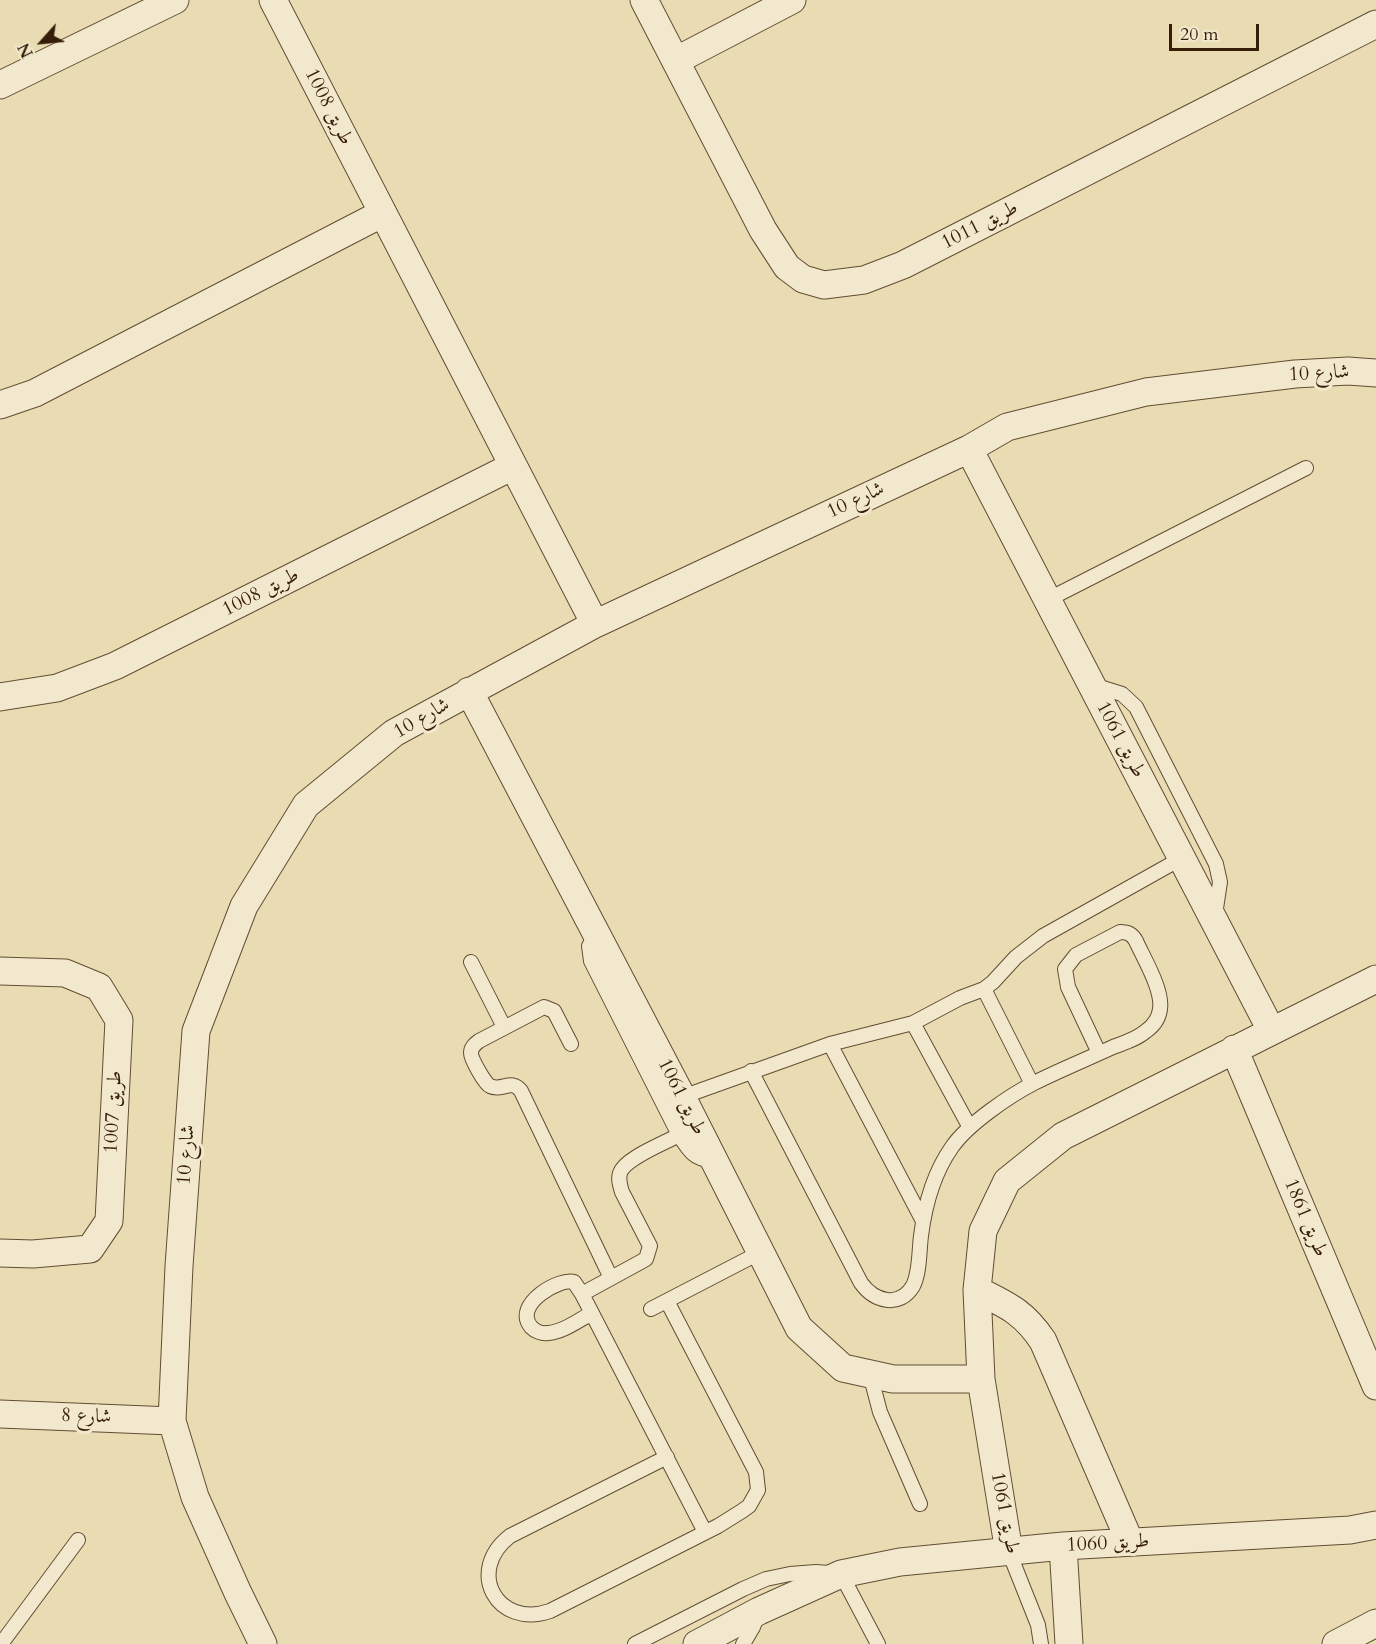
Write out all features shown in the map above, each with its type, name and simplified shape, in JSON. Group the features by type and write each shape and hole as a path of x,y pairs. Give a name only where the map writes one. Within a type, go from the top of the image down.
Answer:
{"street":[{"path":"0,85 175,0"},
{"name":"طريق 1008","path":"273,0 595,624"},
{"name":"طريق 1011","path":"644,0 764,230 787,267 803,279 824,285 864,280 903,265 1376,24"},
{"path":"677,60 792,0"},
{"path":"0,405 35,393 383,213"},
{"name":"شارع 10","path":"263,1644 195,1497 172,1421 179,1266 196,1031 244,906 306,805 394,733 469,692 595,624 969,450 1006,427 1146,392 1295,374 1348,371 1376,373"},
{"name":"طريق 1061","path":"969,450 1271,1030"},
{"name":"طريق 1008","path":"0,697 57,688 115,666 513,466"},
{"name":"طريق 1061","path":"469,692 682,1097 799,1328 843,1368 893,1379 981,1378"},
{"name":"طريق 1007","path":"0,971 65,974 99,987 118,1020 109,1221 90,1249 33,1254 0,1253"},
{"name":"طريق 1061","path":"1009,1552 981,1378 977,1290 983,1231 1007,1181 1063,1136 1376,979"},
{"name":"طريق 1861","path":"1234,1049 1376,1386"},
{"path":"977,1290 1015,1309 1032,1323 1043,1341 1130,1542"},
{"name":"شارع 8","path":"0,1414 172,1421"},
{"name":"طريق 1060","path":"697,1644 759,1611 841,1574 900,1562 1063,1546 1350,1530 1376,1525"},
{"path":"1063,1546 1069,1644"},
{"path":"1336,1644 1376,1623"}],"lane":[{"path":"1047,600 1305,468"},
{"path":"1090,684 1122,694 1136,707 1216,864 1220,882 1214,920"},
{"path":"682,1097 830,1044 913,1023 960,998 984,989 1016,957 1042,936 1182,858"},
{"path":"751,1071 861,1283 869,1294 880,1300 893,1300 904,1295 913,1286 917,1274 923,1221 929,1195 938,1170 952,1147 969,1126 1032,1084 1100,1053 1145,1032 1155,1023 1160,1010 1160,997 1133,935 1127,932 1120,933 1076,955 1065,969 1068,987 1100,1053"},
{"path":"596,933 589,946 591,961 679,1135 690,1153 707,1160 713,1159"},
{"path":"471,962 504,1027"},
{"path":"984,989 1032,1084"},
{"path":"571,1044 554,1011 549,1008 539,1008 475,1043 471,1053 485,1083 496,1088 511,1084 517,1086 521,1091 611,1278"},
{"path":"913,1023 969,1126"},
{"path":"830,1044 923,1221"},
{"path":"582,1294 642,1262 649,1253 650,1246 622,1192 619,1183 620,1174 630,1162 679,1135"},
{"path":"651,1309 760,1252"},
{"path":"592,1313 548,1334 538,1332 527,1318 527,1309 531,1301 565,1281 574,1281 592,1313 705,1532"},
{"path":"667,1301 756,1472 758,1490 749,1506 705,1532 537,1616 522,1615 508,1609 498,1600 490,1587 488,1572 491,1558 499,1545 510,1536 667,1457"},
{"path":"870,1374 880,1412 920,1504"},
{"path":"1,1644 78,1540"},
{"name":"طريق 1061","path":"1009,1552 1038,1625 1041,1644"},
{"name":"طريق 1060","path":"635,1644 766,1579 816,1572 841,1574"},
{"path":"841,1574 878,1644"},
{"path":"743,1644 759,1611"}]}
